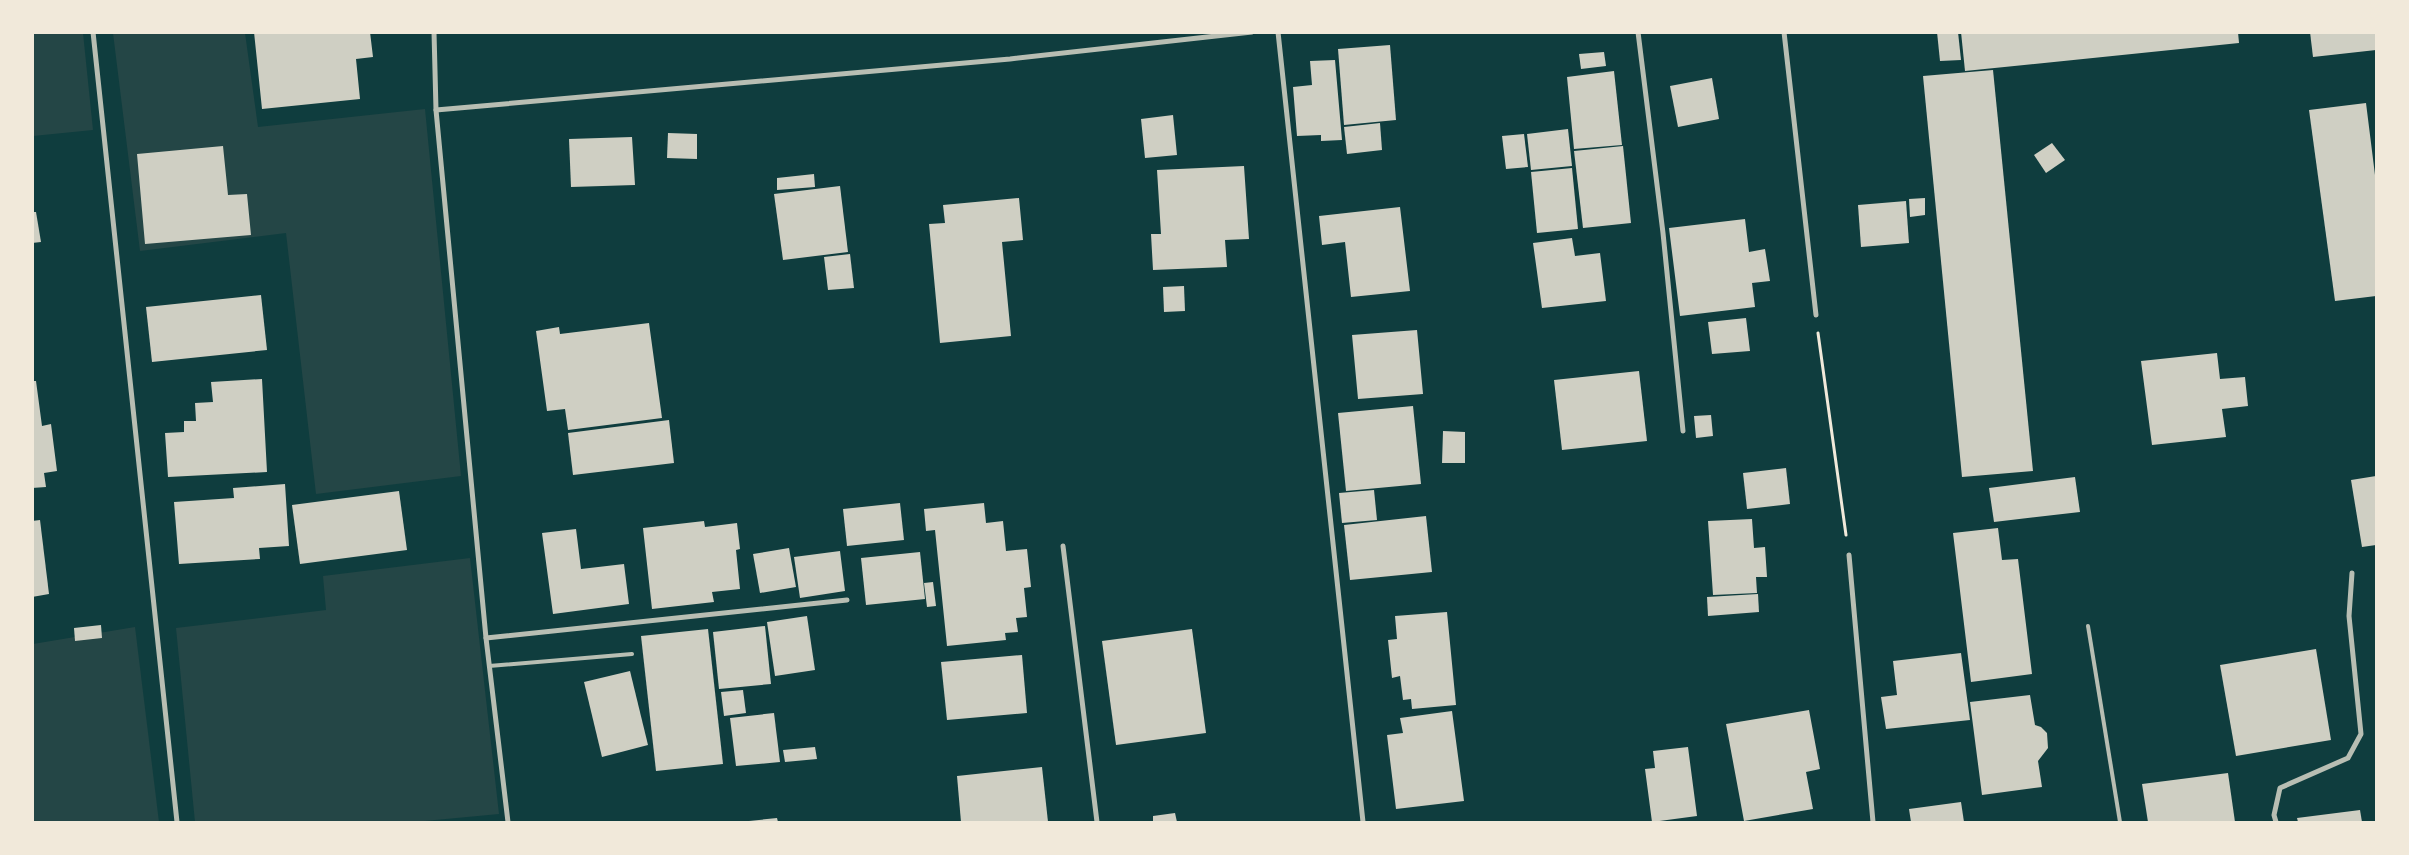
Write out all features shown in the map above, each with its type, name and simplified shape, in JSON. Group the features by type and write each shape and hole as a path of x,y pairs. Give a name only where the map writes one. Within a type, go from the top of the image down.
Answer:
{"street":[{"path":"93,32 177,822"},
{"path":"434,32 436,110 486,638 508,822"},
{"path":"436,110 1010,59 1252,32"},
{"path":"1278,32 1363,822"},
{"path":"1638,32 1663,233 1683,431"},
{"path":"1784,32 1816,315"},
{"path":"1063,546 1097,822"},
{"path":"1849,555 1874,822"},
{"path":"2276,822 2274,815 2280,788 2348,758 2361,734 2349,616 2352,573"},
{"path":"486,638 847,600"}],"lane":[{"path":"2088,626 2120,822"},
{"path":"489,666 632,654"}],"path":[{"path":"1816,315 1849,555"}],"shaded area":[{"path":"32,33 83,33 93,130 33,136"},
{"path":"113,33 245,33 258,127 425,109 461,476 316,494 286,233 140,251"},
{"path":"470,558 499,814 414,822 195,822 176,628 326,610 323,576"},
{"path":"135,627 159,822 33,822 33,644"}],"building":[{"path":"254,32 370,32 373,57 356,59 360,99 262,109"},
{"path":"1937,32 1958,32 1961,60 1940,61"},
{"path":"1961,32 2238,32 2239,43 1965,71"},
{"path":"2310,32 2376,32 2376,50 2313,57"},
{"path":"1390,45 1396,120 1344,125 1338,49"},
{"path":"1604,52 1606,66 1581,69 1579,54"},
{"path":"1335,60 1342,140 1321,141 1321,135 1297,136 1293,87 1312,85 1310,61"},
{"path":"1993,70 2033,471 1962,477 1923,76"},
{"path":"1614,71 1622,145 1574,149 1567,77"},
{"path":"1712,78 1719,119 1678,127 1670,86"},
{"path":"2366,103 2376,183 2376,296 2335,301 2309,110"},
{"path":"1173,115 1177,155 1145,158 1141,119"},
{"path":"1380,123 1382,150 1347,154 1344,127"},
{"path":"1568,129 1572,166 1531,170 1527,134"},
{"path":"668,133 697,134 697,159 667,158"},
{"path":"1524,134 1528,167 1506,169 1502,136"},
{"path":"632,137 635,185 571,187 569,139"},
{"path":"2052,143 2065,160 2046,173 2034,155"},
{"path":"223,146 228,195 247,194 251,235 145,244 137,154"},
{"path":"1623,146 1631,223 1583,228 1574,151"},
{"path":"1244,166 1249,239 1225,240 1227,267 1153,270 1151,234 1161,234 1157,170"},
{"path":"1572,168 1578,229 1537,233 1531,172"},
{"path":"814,174 815,187 777,190 777,178"},
{"path":"840,186 848,252 783,260 774,194"},
{"path":"1019,198 1023,240 1002,242 1011,336 940,343 929,224 945,223 943,205"},
{"path":"1925,198 1925,215 1910,217 1909,199"},
{"path":"1906,201 1909,243 1861,247 1858,205"},
{"path":"1400,207 1410,291 1351,297 1345,242 1322,245 1319,216"},
{"path":"32,212 36,212 41,242 32,243"},
{"path":"1745,219 1749,252 1765,249 1770,281 1752,283 1755,307 1680,316 1669,228"},
{"path":"1572,238 1575,256 1600,253 1606,301 1542,308 1533,243"},
{"path":"850,254 854,288 828,290 824,257"},
{"path":"1184,286 1185,311 1164,312 1163,287"},
{"path":"261,295 267,350 152,362 146,307"},
{"path":"1746,318 1750,351 1712,354 1708,322"},
{"path":"649,323 662,418 568,430 565,409 547,411 536,331 559,327 560,334"},
{"path":"1417,330 1423,394 1358,399 1352,335"},
{"path":"2217,353 2220,379 2245,377 2248,406 2222,409 2226,437 2152,445 2141,361"},
{"path":"1639,371 1647,441 1562,450 1554,380"},
{"path":"262,379 267,472 168,477 165,433 184,432 184,421 196,421 195,403 213,402 211,382"},
{"path":"32,381 36,381 42,426 51,424 57,471 44,473 46,487 32,488"},
{"path":"1413,406 1421,484 1346,491 1338,413"},
{"path":"1711,415 1713,436 1696,438 1694,416"},
{"path":"669,420 674,463 573,475 568,433"},
{"path":"1443,431 1465,432 1465,463 1442,463"},
{"path":"1786,468 1790,504 1747,509 1743,473"},
{"path":"2376,476 2376,545 2362,547 2351,480"},
{"path":"2075,477 2080,512 1994,522 1989,488"},
{"path":"285,484 289,546 259,548 260,559 179,564 174,502 234,498 233,488"},
{"path":"1374,490 1377,520 1342,523 1339,493"},
{"path":"399,491 407,550 300,564 292,505"},
{"path":"900,503 904,540 847,546 843,509"},
{"path":"984,503 986,523 1003,521 1006,551 1027,549 1031,587 1024,588 1027,617 1016,618 1018,632 1005,633 1006,640 947,646 935,530 926,531 924,509"},
{"path":"1426,516 1432,572 1350,580 1344,525"},
{"path":"1752,519 1754,548 1765,547 1767,577 1756,577 1757,593 1713,595 1708,521"},
{"path":"40,520 49,594 32,597 32,521"},
{"path":"704,521 705,527 737,523 740,549 736,550 740,589 712,592 714,602 652,609 643,528"},
{"path":"1998,528 2002,560 2018,559 2032,674 1971,682 1953,533"},
{"path":"576,529 581,569 624,564 629,604 553,614 542,533"},
{"path":"789,548 796,587 760,593 753,554"},
{"path":"840,551 845,591 800,598 794,557"},
{"path":"920,552 925,599 866,605 861,558"},
{"path":"933,582 936,606 927,607 924,583"},
{"path":"1758,594 1759,612 1708,616 1707,597"},
{"path":"1447,612 1456,705 1412,709 1411,699 1403,700 1400,676 1392,678 1388,640 1397,639 1395,616"},
{"path":"807,616 815,670 775,676 767,622"},
{"path":"101,625 102,638 75,641 74,628"},
{"path":"765,626 771,684 719,689 713,632"},
{"path":"708,629 723,764 656,771 641,636"},
{"path":"1192,629 1206,733 1116,745 1102,641"},
{"path":"2316,649 2331,740 2236,756 2220,665"},
{"path":"1961,653 1970,720 1886,729 1881,697 1897,695 1893,661"},
{"path":"1022,655 1027,713 947,720 941,662"},
{"path":"630,671 648,745 602,757 584,682"},
{"path":"743,690 746,713 724,716 721,692"},
{"path":"2030,695 2035,725 2041,727 2047,733 2048,748 2038,761 2042,787 1982,795 1970,702"},
{"path":"1809,710 1820,769 1806,772 1813,809 1744,821 1726,724"},
{"path":"1452,711 1464,801 1396,809 1387,735 1403,733 1400,718"},
{"path":"774,713 780,762 736,766 730,718"},
{"path":"815,747 817,759 785,762 783,750"},
{"path":"1688,747 1697,816 1652,822 1645,769 1655,768 1653,751"},
{"path":"1042,767 1048,822 961,822 957,776"},
{"path":"2228,773 2235,822 2148,822 2142,784"},
{"path":"1961,802 1964,822 1911,822 1909,809"},
{"path":"2360,810 2362,822 2298,822 2297,818"},
{"path":"1175,813 1177,822 1153,822 1153,816"},
{"path":"777,818 778,822 749,822 749,821"}]}
